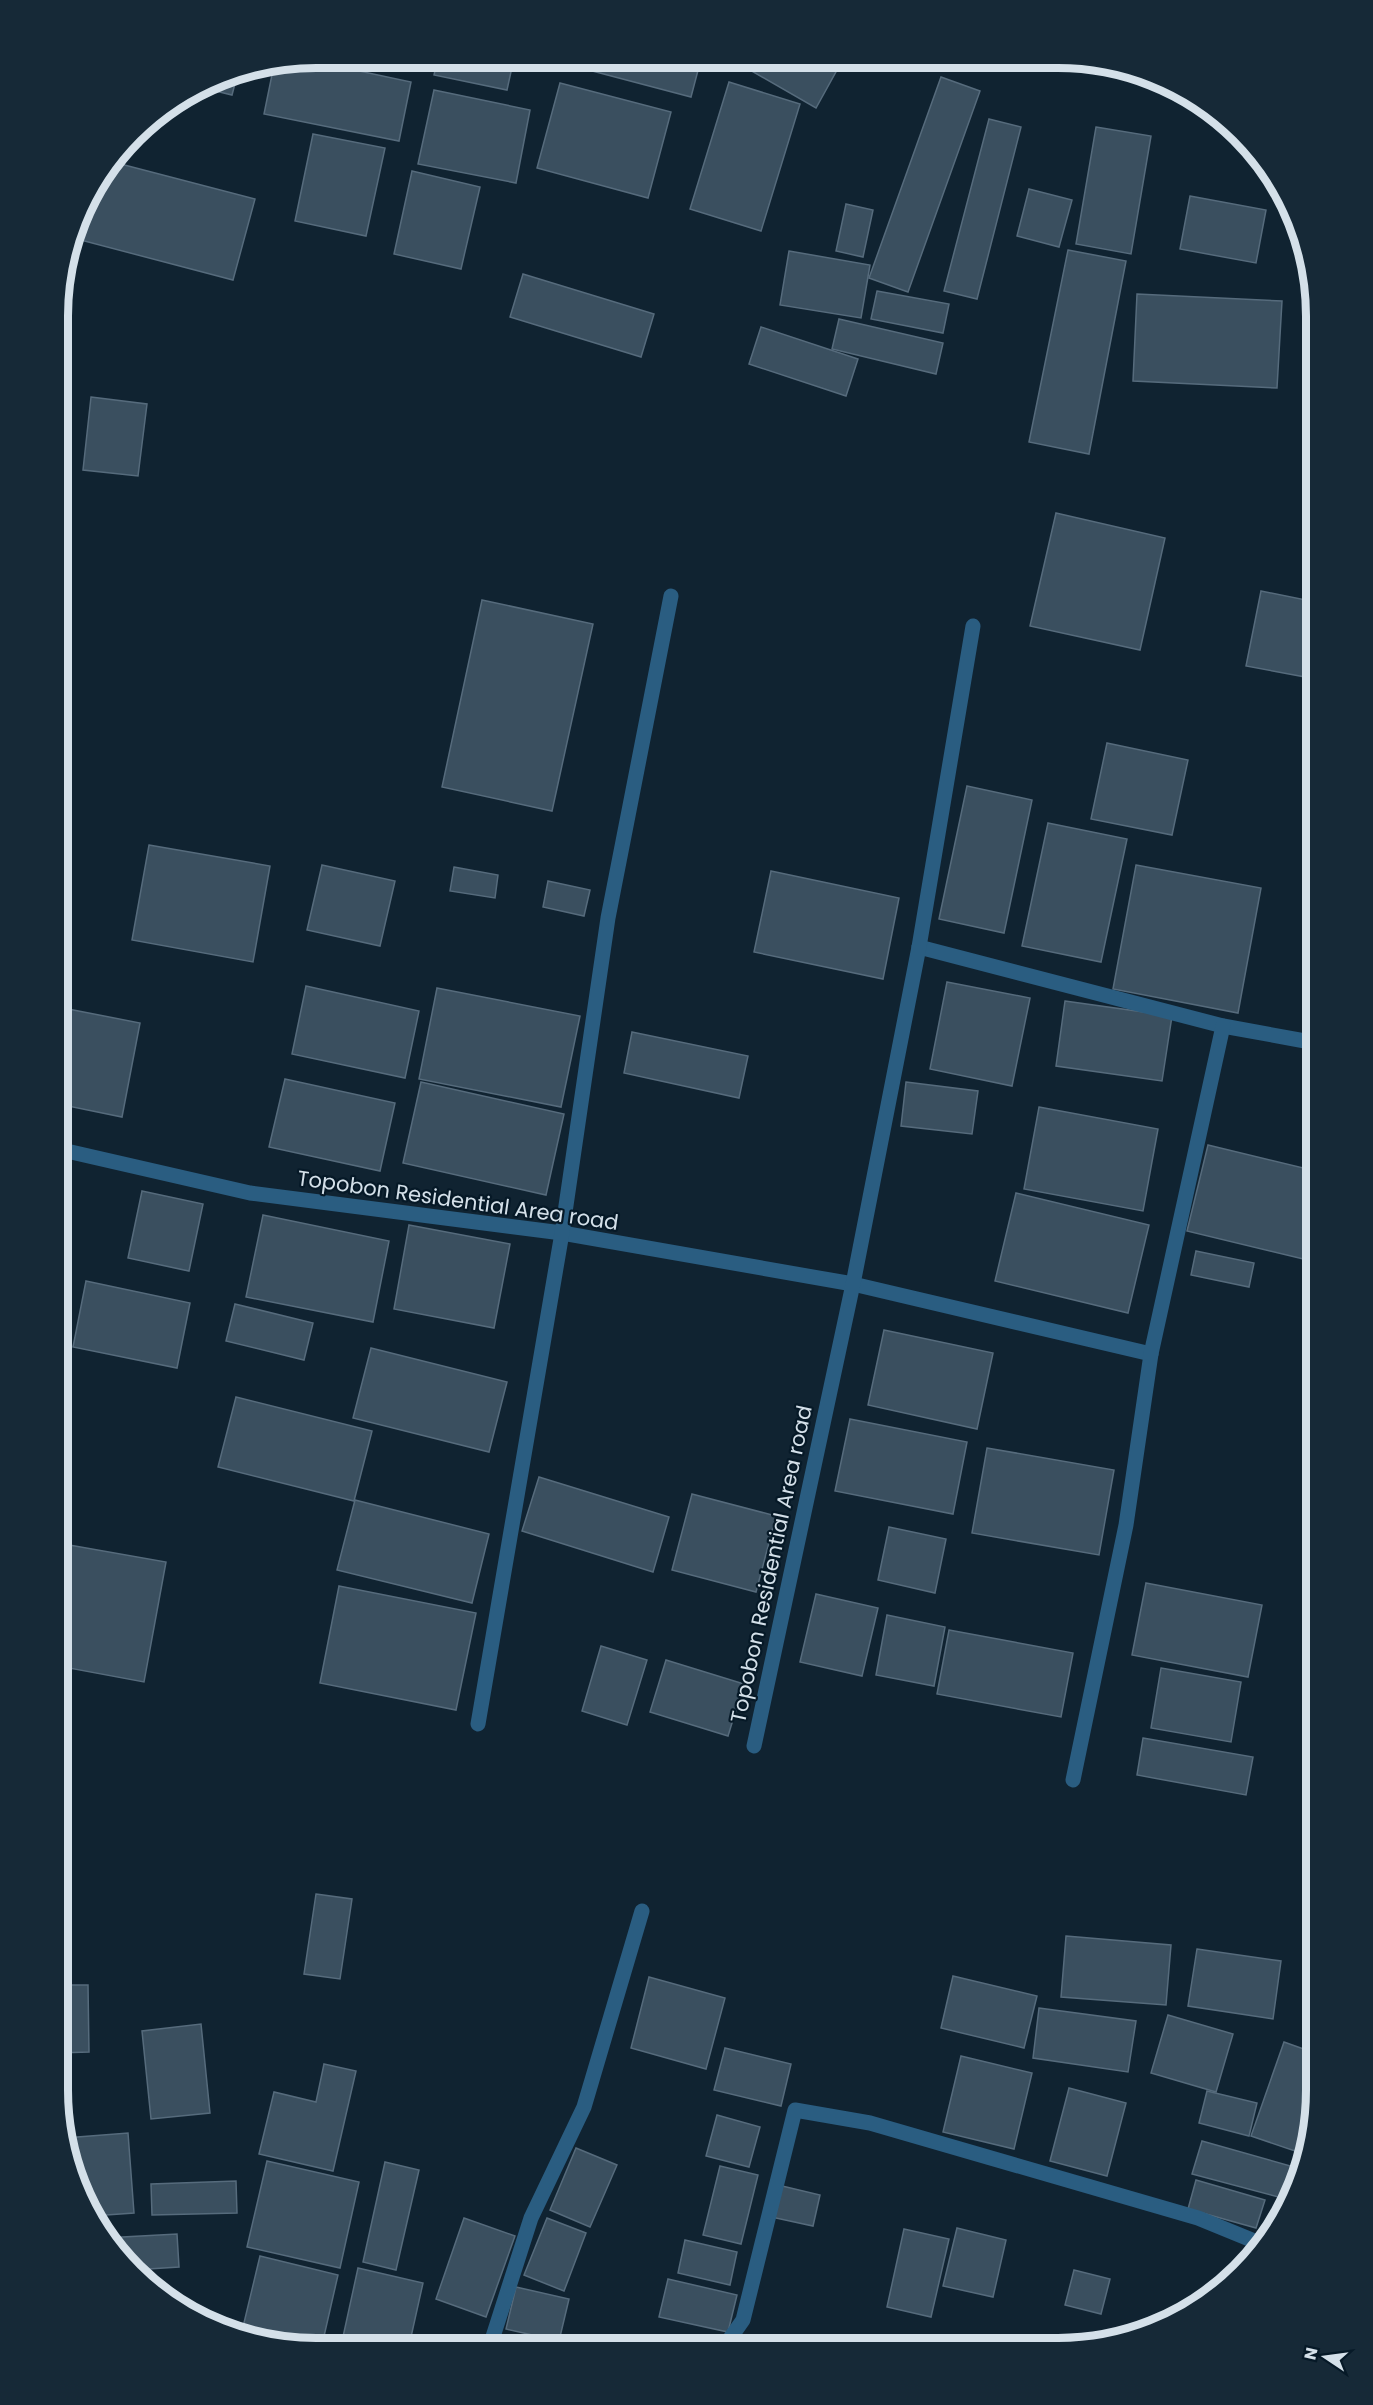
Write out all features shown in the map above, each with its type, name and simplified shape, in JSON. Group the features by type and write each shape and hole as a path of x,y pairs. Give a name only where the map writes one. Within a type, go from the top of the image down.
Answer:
{"street":[{"path":"478,1724 562,1233 608,918 671,596"},
{"name":"Topobon Residential Area road","path":"754,1746 853,1284 920,947 973,626"},
{"path":"920,947 1223,1026 1306,1041"},
{"path":"1073,1780 1126,1525 1151,1354 1223,1026"},
{"name":"Topobon Residential Area road","path":"68,1151 250,1193 562,1233 853,1284 1151,1354"},
{"path":"493,2338 531,2218 584,2107 642,1911"},
{"path":"730,2338 743,2320 795,2109 870,2123 1198,2218 1254,2241"}],"building":[{"path":"299,68 345,68 411,82 399,141 264,114 273,71"},
{"path":"436,68 512,68 507,90 434,75"},
{"path":"581,68 699,68 691,97"},
{"path":"746,68 834,68 837,70 816,108"},
{"path":"941,77 980,91 908,292 869,278"},
{"path":"236,81 232,95 212,90"},
{"path":"729,82 800,104 761,231 690,209"},
{"path":"560,83 671,112 648,198 537,168"},
{"path":"434,90 530,110 516,183 418,164"},
{"path":"989,119 1021,127 977,299 944,291"},
{"path":"1096,127 1151,136 1131,254 1076,244"},
{"path":"313,134 385,148 366,236 295,221"},
{"path":"119,164 255,199 233,280 80,240 93,206"},
{"path":"412,171 480,187 461,269 394,254"},
{"path":"1029,189 1072,200 1059,247 1017,236"},
{"path":"1190,196 1266,210 1256,263 1180,249"},
{"path":"846,204 873,210 863,257 836,251"},
{"path":"1068,250 1126,261 1089,454 1029,442"},
{"path":"789,251 870,265 861,318 780,305"},
{"path":"523,274 654,314 641,357 510,317"},
{"path":"877,291 949,304 943,333 871,319"},
{"path":"1137,294 1282,301 1277,388 1133,381"},
{"path":"839,319 943,343 936,374 832,349"},
{"path":"761,327 858,359 846,396 749,364"},
{"path":"91,397 147,404 138,476 83,470"},
{"path":"1056,513 1165,538 1140,650 1030,626"},
{"path":"1261,591 1306,600 1306,677 1246,666"},
{"path":"482,600 593,624 552,811 442,787"},
{"path":"1107,743 1188,760 1172,835 1091,819"},
{"path":"967,786 1032,800 1004,933 939,919"},
{"path":"1048,823 1127,839 1101,962 1022,946"},
{"path":"149,845 270,866 253,962 132,940"},
{"path":"322,865 395,881 380,946 307,930"},
{"path":"1136,865 1261,888 1238,1013 1113,989"},
{"path":"454,867 498,875 495,898 450,891"},
{"path":"771,871 899,898 883,979 754,952"},
{"path":"548,881 590,890 584,916 543,907"},
{"path":"947,982 1030,998 1012,1086 930,1069"},
{"path":"306,986 419,1011 405,1078 292,1054"},
{"path":"437,988 580,1016 561,1107 419,1079"},
{"path":"1065,1001 1172,1016 1162,1081 1056,1066"},
{"path":"68,1009 140,1023 122,1117 68,1106"},
{"path":"632,1032 748,1056 739,1098 624,1073"},
{"path":"285,1079 395,1103 380,1171 269,1147"},
{"path":"421,1082 564,1114 546,1195 403,1163"},
{"path":"906,1082 978,1091 972,1134 901,1126"},
{"path":"1039,1107 1158,1129 1143,1211 1024,1189"},
{"path":"1208,1145 1306,1169 1306,1260 1187,1231"},
{"path":"142,1191 203,1204 189,1271 128,1258"},
{"path":"1016,1193 1149,1225 1128,1313 995,1281"},
{"path":"263,1215 389,1241 373,1322 246,1297"},
{"path":"409,1225 510,1244 494,1328 394,1309"},
{"path":"1196,1251 1254,1263 1249,1287 1191,1275"},
{"path":"86,1281 190,1303 177,1368 73,1347"},
{"path":"235,1304 313,1323 304,1360 226,1341"},
{"path":"884,1330 993,1353 977,1429 868,1405"},
{"path":"371,1348 507,1382 489,1452 353,1418"},
{"path":"236,1397 372,1431 354,1501 218,1467"},
{"path":"850,1419 967,1442 953,1514 835,1491"},
{"path":"987,1448 1114,1470 1099,1555 972,1533"},
{"path":"539,1477 669,1517 653,1572 522,1531"},
{"path":"692,1494 776,1516 756,1592 672,1570"},
{"path":"355,1500 489,1534 472,1603 337,1570"},
{"path":"889,1527 946,1539 935,1593 878,1580"},
{"path":"68,1545 166,1562 144,1682 68,1668"},
{"path":"1146,1583 1262,1605 1248,1677 1132,1655"},
{"path":"339,1586 476,1613 456,1710 320,1683"},
{"path":"816,1594 878,1608 862,1676 800,1662"},
{"path":"887,1615 945,1627 934,1686 876,1675"},
{"path":"949,1630 1073,1653 1061,1717 937,1694"},
{"path":"601,1646 647,1660 627,1725 582,1711"},
{"path":"666,1660 744,1684 728,1736 650,1712"},
{"path":"1161,1668 1241,1682 1231,1742 1151,1728"},
{"path":"1143,1738 1253,1757 1246,1795 1137,1775"},
{"path":"316,1894 352,1899 340,1979 304,1974"},
{"path":"1066,1936 1171,1945 1166,2005 1061,1997"},
{"path":"1197,1949 1281,1961 1273,2019 1188,2006"},
{"path":"953,1976 1037,1996 1024,2048 941,2028"},
{"path":"649,1977 725,1998 706,2069 631,2048"},
{"path":"68,1985 88,1985 89,2052 68,2053"},
{"path":"1039,2008 1136,2021 1128,2072 1033,2058"},
{"path":"1168,2015 1233,2034 1216,2092 1151,2073"},
{"path":"201,2024 210,2113 151,2119 142,2031"},
{"path":"1284,2042 1306,2050 1305,2106 1298,2152 1251,2136"},
{"path":"725,2048 791,2064 781,2106 714,2090"},
{"path":"961,2056 1032,2073 1014,2149 943,2132"},
{"path":"324,2064 356,2071 333,2171 259,2154 274,2092 316,2102"},
{"path":"1069,2088 1126,2103 1107,2176 1050,2161"},
{"path":"1207,2091 1257,2103 1249,2136 1199,2123"},
{"path":"717,2115 760,2127 749,2167 706,2156"},
{"path":"128,2133 134,2213 102,2215 86,2185 72,2137"},
{"path":"1202,2141 1293,2167 1281,2198 1192,2174"},
{"path":"576,2148 617,2165 590,2227 550,2210"},
{"path":"267,2161 359,2182 340,2268 247,2247"},
{"path":"385,2162 419,2170 396,2270 363,2262"},
{"path":"720,2166 758,2175 741,2244 703,2235"},
{"path":"1196,2180 1265,2200 1256,2228 1188,2209"},
{"path":"236,2181 237,2213 152,2215 151,2184"},
{"path":"778,2185 820,2195 813,2226 771,2217"},
{"path":"464,2218 515,2236 486,2317 436,2299"},
{"path":"547,2218 586,2233 564,2291 524,2275"},
{"path":"957,2228 1006,2240 993,2297 943,2286"},
{"path":"904,2229 949,2239 931,2317 887,2307"},
{"path":"177,2234 179,2267 145,2269 116,2237"},
{"path":"685,2240 737,2252 730,2285 678,2273"},
{"path":"260,2256 338,2275 324,2338 272,2334 243,2326"},
{"path":"358,2268 423,2283 411,2338 343,2338"},
{"path":"1074,2270 1110,2279 1101,2314 1065,2305"},
{"path":"668,2279 737,2295 728,2332 659,2317"},
{"path":"516,2287 569,2299 560,2338 546,2338 506,2329"}]}
